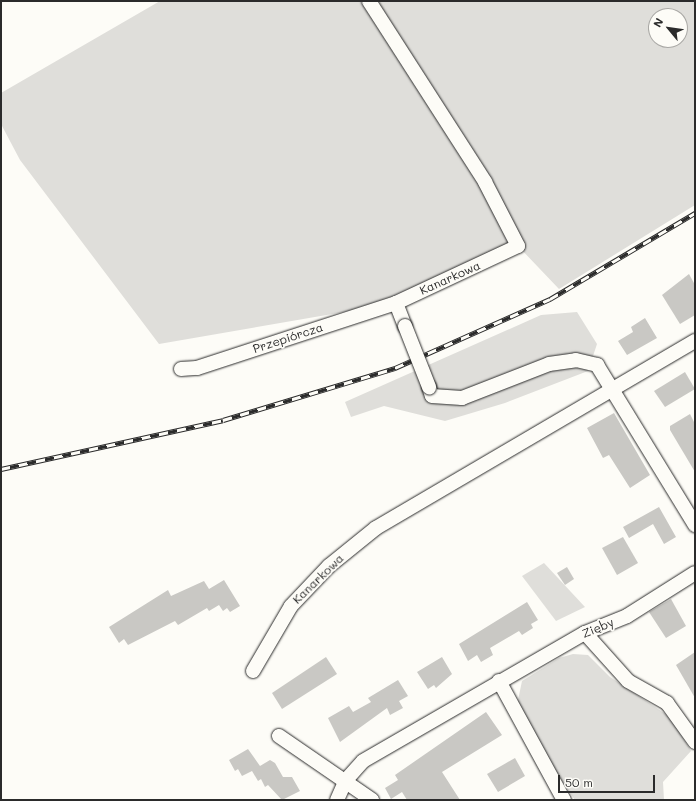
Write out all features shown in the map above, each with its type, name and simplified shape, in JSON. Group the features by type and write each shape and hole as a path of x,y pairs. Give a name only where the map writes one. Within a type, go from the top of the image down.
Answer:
{"street":[{"name":"Kanarkowa","path":"369,1 485,182 518,246 396,303"},
{"path":"396,303 432,396 462,398 549,364 576,360 596,365 615,390 695,525"},
{"name":"Przepiórcza","path":"181,369 197,368 396,303"},
{"name":"Kanarkowa","path":"253,671 291,606 329,566 376,528 615,390 695,341"},
{"name":"Zięby","path":"337,800 346,780 363,761 499,681 585,633 627,616 695,573"},
{"path":"585,633 628,681 667,704 695,742"},
{"path":"499,681 564,800"},
{"path":"279,736 346,780 372,800"}],"shaded area":[{"path":"160,1 695,1 695,205 559,289 518,246 396,303 159,344 20,160 1,124 1,93"},
{"path":"577,312 597,344 588,371 505,403 445,421 384,406 351,417 345,402 541,315"},
{"path":"544,563 585,607 556,621 522,576"},
{"path":"573,654 588,655 610,677 670,717 691,751 663,782 664,800 575,800 540,749 517,705 522,681 559,658"}],"building":[{"path":"689,274 695,285 695,315 680,324 662,295"},
{"path":"645,318 657,338 627,355 618,341 633,332 631,327"},
{"path":"685,372 695,389 665,407 654,391"},
{"path":"614,413 650,475 630,488 609,455 603,458 587,428"},
{"path":"690,414 695,424 695,472 670,430 670,426"},
{"path":"659,507 676,537 664,544 653,524 629,538 623,527"},
{"path":"623,537 638,563 617,575 602,548"},
{"path":"567,567 574,579 565,585 557,573"},
{"path":"224,580 240,606 230,612 227,608 223,611 219,605 209,611 207,608 178,625 175,621 128,645 124,639 119,643 109,627 168,590 171,596 204,581 209,589"},
{"path":"671,599 686,626 666,638 649,612"},
{"path":"527,602 538,620 531,624 533,628 522,635 519,631 490,648 493,655 481,662 477,655 468,661 459,644"},
{"path":"695,652 695,698 676,665"},
{"path":"326,657 337,674 282,709 272,693"},
{"path":"442,657 452,674 436,688 434,685 428,689 417,672"},
{"path":"398,680 408,696 399,701 403,708 390,715 387,708 340,742 328,718 349,706 353,712 371,702 368,698"},
{"path":"486,712 502,735 442,772 460,800 407,800 402,792 391,799 385,788 398,780 395,775"},
{"path":"248,749 260,766 270,760 275,763 283,777 292,777 300,791 282,800 268,785 265,787 261,779 258,781 252,771 242,776 238,769 235,771 229,760"},
{"path":"515,758 525,776 498,792 487,774"}],"railway":[{"path":"1,469 223,420 395,368 550,299 695,213"}]}
